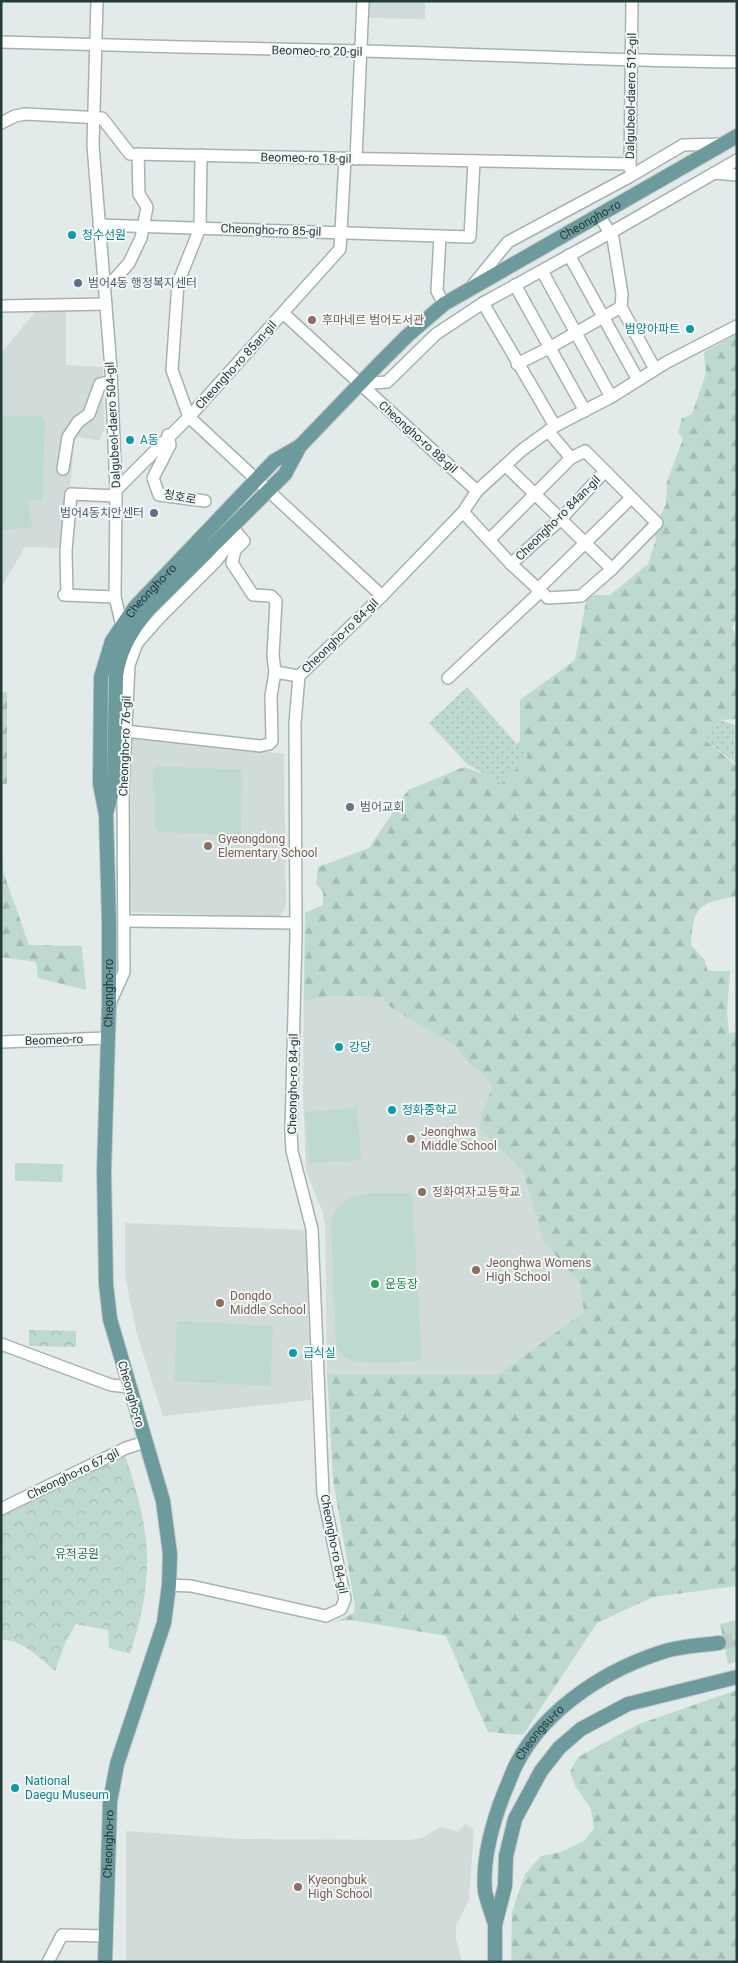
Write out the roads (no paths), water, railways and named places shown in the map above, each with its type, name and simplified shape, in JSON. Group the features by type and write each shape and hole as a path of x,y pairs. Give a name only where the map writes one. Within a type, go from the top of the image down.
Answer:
{"main road":[{"name":"Cheongho-ro","path":"106,815 114,784 116,676 124,648 132,632 148,610 234,530 285,474 300,446 406,336 444,304 737,136"},
{"name":"Cheongho-ro","path":"105,1962 110,1802 117,1764 164,1624 170,1585 168,1527 163,1500 110,1319 106,1284 104,1170 109,1004 106,815 100,784 102,677 108,652 122,626 143,598 274,461 300,446"},
{"name":"Cheongsu-ro","path":"496,1962 495,1925 485,1891 493,1819 517,1762 532,1740 554,1714 580,1694 612,1674 670,1650 718,1642"},
{"name":"Cheongsu-ro","path":"495,1925 505,1886 506,1856 515,1819 541,1771 560,1748 581,1728 628,1704 737,1677"}],"street":[{"name":"Dalgubeol-daero 504-gil","path":"97,1 93,146 111,382 116,493 115,597 122,626"},
{"name":"Cheongho-ro 85an-gil","path":"116,493 168,435 189,417 340,250 351,159 363,1"},
{"name":"Dalgubeol-daero 512-gil","path":"629,177 632,1"},
{"name":"Beomeo-ro 20-gil","path":"1,42 97,46 360,51 632,61 737,62"},
{"path":"1,123 15,116 25,114 102,118 130,154 138,154 139,194 147,207 139,245 129,263 113,281"},
{"name":"Dalgubeol-daero 512-gil","path":"629,177 683,145 723,144"},
{"name":"Beomeo-ro 18-gil","path":"138,154 630,164"},
{"path":"201,155 200,228 178,283 172,370 189,417 268,491"},
{"path":"283,313 359,384 386,382 436,334 483,303 610,234 737,160"},
{"path":"341,233 470,237 474,161"},
{"path":"714,173 737,175"},
{"path":"470,289 508,242 629,177"},
{"path":"599,215 613,238 622,294 621,307 655,369"},
{"path":"99,225 200,228"},
{"name":"Cheongho-ro 85-gil","path":"200,228 341,233"},
{"path":"440,236 437,291 444,304"},
{"path":"569,256 638,380"},
{"path":"542,270 575,334 611,397"},
{"path":"515,285 585,411"},
{"path":"483,303 552,429 570,458 488,540"},
{"path":"1,306 106,304"},
{"path":"517,364 575,334 621,307"},
{"path":"382,596 463,512 477,490 552,429 611,397 655,369 737,326"},
{"path":"63,469 68,437 78,422 89,414 100,384 111,382"},
{"name":"Cheongho-ro 88-gil","path":"359,384 477,490"},
{"name":"청호로","path":"168,435 170,445 153,478 159,495 205,501"},
{"name":"Cheongho-ro 84an-gil","path":"463,512 511,564 548,598 581,596 612,569 657,522 630,498 585,451 570,458"},
{"path":"506,466 612,569"},
{"name":"Cheongho-ro 84an-gil","path":"511,564 561,519 605,472"},
{"name":"Cheongho-ro 84-gil","path":"170,1585 191,1586 326,1616 334,1614 344,1604 344,1590 323,1494 312,1229 306,1198 292,1151 296,922 296,706 299,676 382,596 268,491"},
{"path":"115,597 65,595 66,551 72,494 116,493"},
{"path":"448,678 539,591 630,498"},
{"path":"125,730 260,746 269,744 272,741 276,601 271,596 253,595 232,563 235,550 244,541 234,530"},
{"name":"Cheongho-ro 76-gil","path":"109,1004 124,972 123,790 129,664 137,644 160,617 217,560 234,530"},
{"path":"275,672 299,676"},
{"path":"125,921 296,922"},
{"name":"Beomeo-ro","path":"1,1042 107,1038"},
{"path":"1,1344 111,1385 129,1386"},
{"name":"Cheongho-ro 67-gil","path":"1,1509 126,1448 145,1442"},
{"path":"48,1962 62,1935 105,1936"}],"tunnel":[{"path":"719,1643 737,1639"}],"place":[{"name":"청수선원","path":"72,235"},
{"name":"범어4동 행정복지센터","path":"78,283"},
{"name":"후마네르 범어도서관","path":"312,320"},
{"name":"범양아파트","path":"690,329"},
{"name":"A동","path":"130,440"},
{"name":"범어4동치안센터","path":"154,513"},
{"name":"범어교회","path":"350,807"},
{"name":"Gyeongdong Elementary School","path":"208,846"},
{"name":"강당","path":"339,1047"},
{"name":"정화중학교","path":"392,1110"},
{"name":"Jeonghwa Middle School","path":"411,1139"},
{"name":"정화여자고등학교","path":"422,1192"},
{"name":"Jeonghwa Womens High School","path":"476,1270"},
{"name":"운동장","path":"375,1284"},
{"name":"Dongdo Middle School","path":"220,1303"},
{"name":"급식실","path":"293,1353"},
{"name":"National Daegu Museum","path":"15,1788"},
{"name":"Kyeongbuk High School","path":"298,1887"}],"park label":[{"name":"유적공원","path":"77,1554"}]}
